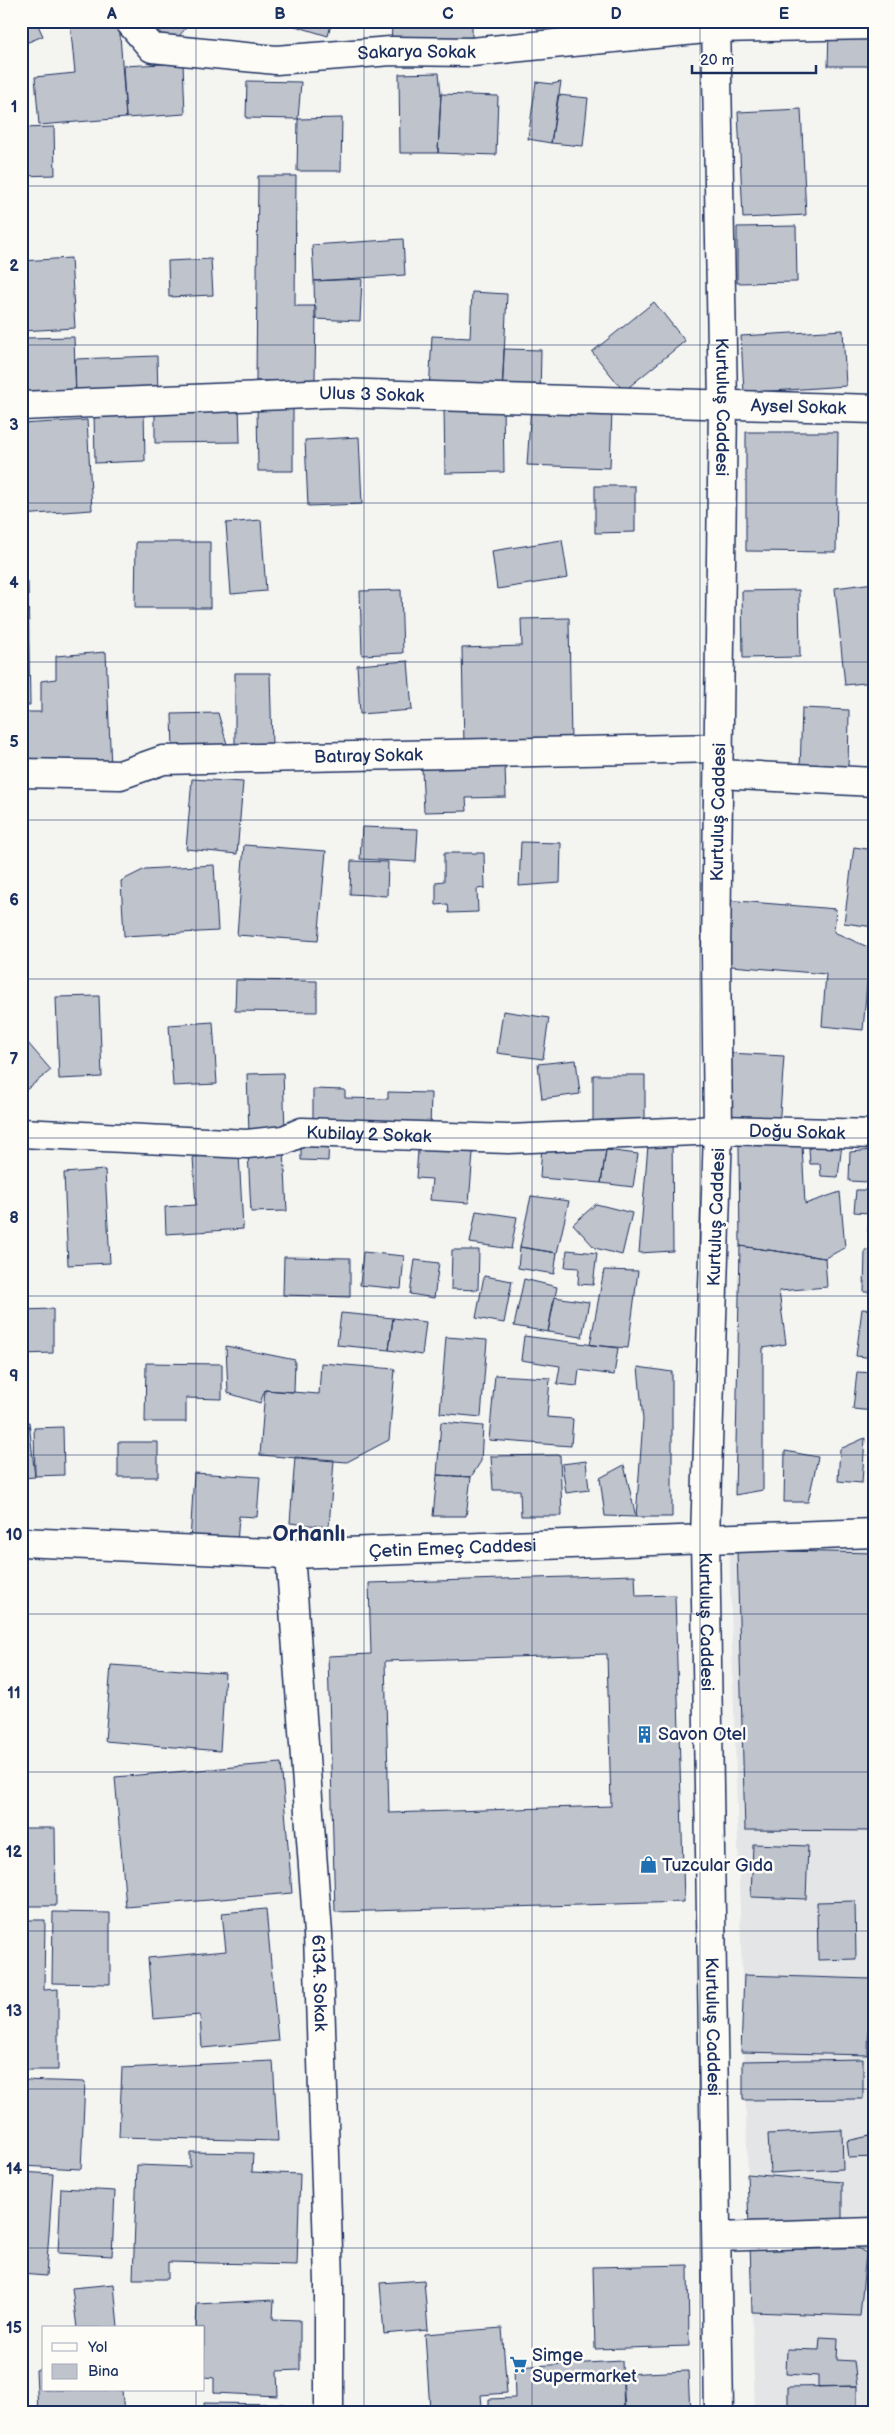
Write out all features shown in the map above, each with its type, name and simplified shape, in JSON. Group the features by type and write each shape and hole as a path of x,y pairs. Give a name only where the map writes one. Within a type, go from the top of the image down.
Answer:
{"street":[{"name":"Sakarya Sokak","path":"129,21 152,48 276,60 391,51 472,52 716,25 874,25"},
{"name":"Kurtuluş Caddesi","path":"716,25 723,403 716,954 718,1130 705,1538 719,2413"},
{"name":"Ulus 3 Sokak","path":"21,406 334,393 723,403"},
{"name":"Aysel Sokak","path":"723,403 874,409"},
{"name":"Batıray Sokak","path":"21,774 120,775 163,760 719,761 874,782"},
{"name":"Kubilay 2 Sokak","path":"21,1133 247,1144 284,1140 302,1132 508,1139 718,1130"},
{"name":"Doğu Sokak","path":"718,1130 874,1134"},
{"name":"Çetin Emeç Caddesi","path":"21,1542 290,1554 874,1533"},
{"name":"6134. Sokak","path":"290,1554 318,1934 329,2281 329,2413"},
{"path":"717,2237 874,2232"}],"shaded area":[{"path":"729,1541 874,1541 874,2413 755,2413"}],"building":[{"path":"21,21 36,21 43,36 21,45"},
{"path":"119,21 126,118 39,125 35,77 75,73 70,22"},
{"path":"148,21 192,21 172,44"},
{"path":"279,21 332,21 328,36"},
{"path":"392,21 472,21 472,52 391,51"},
{"path":"535,21 577,21 537,29"},
{"path":"829,29 874,30 873,66 828,66"},
{"path":"183,63 185,114 126,118 123,66"},
{"path":"439,73 441,94 438,153 400,153 399,74"},
{"path":"247,81 301,82 298,119 246,118"},
{"path":"536,82 552,84 561,82 551,143 528,139"},
{"path":"441,94 498,96 496,155 438,153"},
{"path":"558,95 588,98 583,146 551,143"},
{"path":"801,109 806,215 743,218 738,112"},
{"path":"342,118 341,171 297,171 298,119"},
{"path":"54,127 55,175 21,176 21,128"},
{"path":"258,176 296,176 295,306 316,306 315,381 256,381"},
{"path":"796,226 797,282 737,283 737,227"},
{"path":"403,239 405,275 314,281 312,245"},
{"path":"71,258 75,328 21,331 21,261"},
{"path":"211,259 213,295 169,297 168,261"},
{"path":"362,279 360,321 315,319 314,281"},
{"path":"472,292 507,294 502,395 429,392 432,336 470,338"},
{"path":"654,302 685,341 624,391 592,352"},
{"path":"843,330 846,386 744,393 741,336"},
{"path":"74,337 76,399 25,400 25,338"},
{"path":"504,349 541,350 540,396 502,395"},
{"path":"157,356 158,396 76,399 75,359"},
{"path":"293,403 293,471 258,471 257,404"},
{"path":"503,404 504,472 445,473 444,406"},
{"path":"239,405 240,442 155,443 155,406"},
{"path":"531,406 612,409 610,468 527,465"},
{"path":"144,410 145,461 95,463 94,412"},
{"path":"87,420 92,510 21,515 21,424"},
{"path":"746,432 838,432 836,552 746,551"},
{"path":"359,437 362,504 308,506 305,440"},
{"path":"595,486 635,486 635,532 595,533"},
{"path":"261,520 266,591 231,594 226,523"},
{"path":"562,540 568,578 497,589 492,551"},
{"path":"136,542 210,542 210,608 135,608"},
{"path":"21,582 28,582 30,705 21,705"},
{"path":"874,583 874,682 845,685 835,588"},
{"path":"401,590 403,653 362,655 360,591"},
{"path":"799,590 800,657 743,658 742,591"},
{"path":"569,618 571,744 464,746 462,648 522,646 521,619"},
{"path":"106,652 111,768 21,768 21,712 41,712 41,681 56,679 56,656"},
{"path":"408,661 412,710 360,714 357,665"},
{"path":"235,673 270,673 272,746 235,747"},
{"path":"802,708 849,710 848,773 800,771"},
{"path":"218,713 229,751 173,752 172,714"},
{"path":"505,766 506,797 466,798 467,811 424,812 422,769"},
{"path":"192,779 243,782 237,854 186,849"},
{"path":"362,827 418,829 416,862 360,859"},
{"path":"521,842 561,843 560,883 519,886"},
{"path":"244,845 326,851 318,941 237,935"},
{"path":"854,847 874,850 874,927 844,923"},
{"path":"444,853 484,853 485,888 477,889 478,912 449,913 448,904 436,905 436,882 444,881"},
{"path":"351,861 388,862 387,896 350,894"},
{"path":"214,865 218,931 124,936 121,881 145,869"},
{"path":"725,900 836,909 834,932 870,948 863,1030 822,1026 826,974 720,965"},
{"path":"236,980 317,981 317,1012 235,1011"},
{"path":"99,996 102,1077 59,1079 56,997"},
{"path":"503,1011 549,1018 543,1059 497,1053"},
{"path":"213,1022 217,1084 173,1086 169,1025"},
{"path":"21,1035 51,1070 21,1094"},
{"path":"729,1053 784,1056 779,1128 724,1124"},
{"path":"870,1054 874,1054 874,1122 868,1121"},
{"path":"576,1060 580,1094 542,1099 538,1064"},
{"path":"283,1073 285,1131 249,1133 247,1074"},
{"path":"593,1075 645,1075 645,1127 593,1127"},
{"path":"313,1089 345,1090 345,1098 388,1099 388,1092 431,1093 430,1132 313,1130"},
{"path":"672,1132 673,1251 639,1253 649,1133"},
{"path":"301,1135 329,1136 328,1161 301,1160"},
{"path":"419,1137 474,1141 469,1203 430,1200 432,1179 416,1178"},
{"path":"542,1144 606,1150 601,1183 540,1178"},
{"path":"842,1144 838,1177 821,1176 820,1164 810,1164 809,1148"},
{"path":"739,1145 802,1145 805,1204 840,1192 845,1248 825,1258 740,1246"},
{"path":"284,1150 287,1211 251,1212 248,1152"},
{"path":"606,1150 638,1154 633,1187 601,1183"},
{"path":"874,1150 868,1182 849,1181 850,1152"},
{"path":"239,1154 243,1229 166,1234 165,1207 196,1205 193,1157"},
{"path":"105,1170 110,1263 68,1265 64,1173"},
{"path":"856,1190 874,1190 874,1232 868,1232 869,1213 854,1212"},
{"path":"531,1196 569,1201 557,1253 520,1247"},
{"path":"596,1204 632,1213 622,1255 595,1248 573,1224"},
{"path":"476,1211 517,1217 511,1249 470,1243"},
{"path":"740,1246 825,1258 827,1287 779,1291 786,1344 763,1348 763,1490 735,1495"},
{"path":"520,1247 557,1253 554,1274 518,1268"},
{"path":"452,1250 479,1250 478,1290 451,1289"},
{"path":"567,1250 597,1253 593,1285 578,1284 579,1268 565,1267"},
{"path":"865,1250 874,1250 874,1292 864,1292"},
{"path":"363,1252 404,1256 401,1289 360,1285"},
{"path":"284,1257 350,1258 350,1297 283,1295"},
{"path":"415,1260 439,1263 434,1298 410,1294"},
{"path":"604,1270 638,1271 628,1348 590,1345"},
{"path":"484,1276 512,1281 504,1323 476,1318"},
{"path":"524,1279 557,1287 548,1332 514,1326"},
{"path":"554,1297 589,1302 582,1337 548,1332"},
{"path":"53,1309 53,1353 21,1354 21,1310"},
{"path":"862,1309 874,1310 874,1358 856,1356"},
{"path":"341,1313 393,1318 389,1350 337,1345"},
{"path":"393,1318 426,1322 422,1355 389,1350"},
{"path":"524,1336 618,1348 614,1375 579,1370 577,1386 557,1384 560,1366 521,1360"},
{"path":"446,1337 487,1340 481,1417 440,1413"},
{"path":"226,1346 295,1360 294,1392 265,1390 260,1403 228,1393"},
{"path":"146,1363 222,1364 222,1399 186,1398 186,1422 145,1422"},
{"path":"321,1363 395,1369 389,1440 347,1462 260,1455 265,1390 319,1394"},
{"path":"638,1367 672,1372 672,1517 636,1517 643,1420"},
{"path":"857,1372 874,1373 874,1411 853,1409"},
{"path":"495,1375 550,1378 547,1417 573,1419 571,1446 489,1440"},
{"path":"29,1422 35,1477 21,1478 21,1423"},
{"path":"441,1422 483,1426 481,1461 471,1477 437,1475"},
{"path":"63,1427 64,1475 35,1476 34,1428"},
{"path":"865,1438 862,1483 838,1481 840,1449"},
{"path":"118,1442 158,1442 158,1477 118,1477"},
{"path":"785,1451 818,1457 808,1502 784,1502"},
{"path":"560,1455 562,1516 521,1516 520,1490 493,1490 491,1456"},
{"path":"295,1457 334,1460 329,1527 290,1523"},
{"path":"586,1461 589,1490 566,1493 562,1464"},
{"path":"624,1465 636,1517 605,1516 600,1478"},
{"path":"194,1473 260,1477 257,1517 239,1516 237,1545 190,1542"},
{"path":"437,1475 471,1477 466,1516 433,1516"},
{"path":"737,1550 874,1553 874,1831 745,1830"},
{"name":"Savon Otel","path":"635,1575 636,1596 675,1595 684,1902 335,1912 328,1656 371,1654 369,1583","holes":["607,1654 611,1806 389,1813 385,1661"]},
{"path":"111,1665 225,1673 220,1751 105,1741"},
{"path":"281,1763 292,1893 126,1907 115,1777"},
{"path":"21,1828 55,1828 56,1906 21,1906"},
{"path":"753,1844 808,1846 806,1899 751,1897"},
{"path":"855,1901 856,1959 818,1960 817,1902"},
{"path":"266,1909 278,2041 202,2048 200,2015 153,2019 148,1958 226,1951 222,1913"},
{"path":"53,1912 110,1913 110,1984 52,1983"},
{"path":"21,1920 45,1920 44,1990 58,1989 58,2070 21,2070"},
{"path":"744,1975 870,1979 868,2055 741,2052"},
{"path":"863,2059 863,2099 743,2100 743,2061"},
{"path":"273,2061 278,2141 119,2137 122,2068"},
{"path":"21,2080 85,2082 81,2169 21,2166"},
{"path":"842,2130 843,2169 770,2173 768,2134"},
{"path":"874,2135 874,2157 849,2158 847,2141"},
{"path":"190,2152 253,2153 252,2172 300,2174 297,2265 168,2262 168,2279 133,2279 137,2165 190,2167"},
{"path":"21,2172 53,2174 46,2276 21,2274"},
{"path":"747,2174 842,2182 842,2222 749,2226"},
{"path":"61,2188 115,2191 112,2256 58,2253"},
{"path":"843,2239 866,2253 860,2316 752,2312 750,2243"},
{"path":"688,2265 689,2346 595,2349 593,2267"},
{"path":"424,2280 428,2330 384,2334 380,2283"},
{"path":"114,2284 118,2326 77,2326 72,2288"},
{"path":"274,2300 273,2319 300,2320 300,2370 277,2371 278,2396 214,2393 214,2378 205,2377 205,2326 196,2326 197,2304"},
{"path":"502,2328 507,2393 481,2395 482,2406 430,2410 425,2334"},
{"path":"820,2337 838,2338 837,2360 854,2361 857,2386 818,2387 818,2376 786,2374 787,2349 819,2350"},
{"path":"622,2361 624,2413 474,2413 474,2410 489,2409 489,2399 515,2398 514,2367"},
{"path":"42,2369 42,2392 122,2392 124,2413 38,2413 36,2370"},
{"path":"688,2371 690,2413 625,2413 623,2374"},
{"path":"857,2386 857,2413 788,2413 788,2387"},
{"path":"204,2403 284,2404 284,2413 205,2413"}],"place":[{"name":"Savon Otel","path":"644,1734"},
{"name":"Tuzcular Gıda","path":"648,1865"},
{"name":"Simge Supermarket","path":"518,2365"}],"district":[{"name":"Orhanlı","path":"309,1533"}]}
